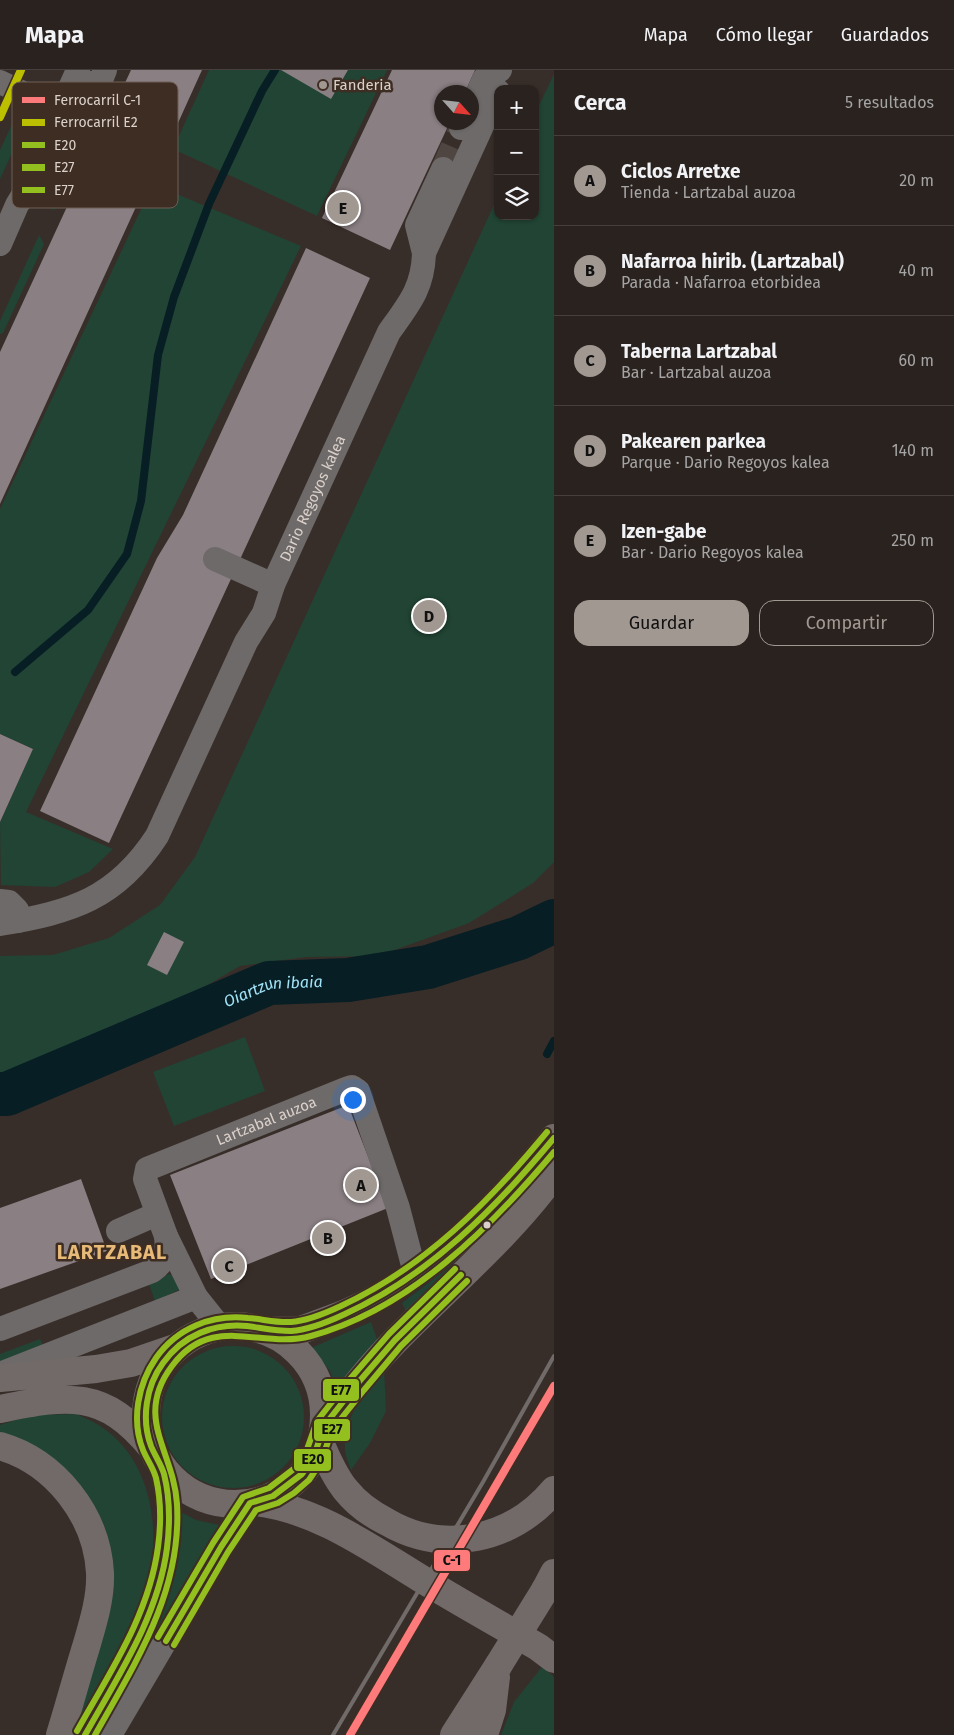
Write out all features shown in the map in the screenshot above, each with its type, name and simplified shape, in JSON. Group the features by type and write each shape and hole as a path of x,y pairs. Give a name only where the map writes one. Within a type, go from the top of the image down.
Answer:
{"main road":[{"path":"156,1456 146,1412 148,1394 154,1377 163,1362 176,1348 197,1334 220,1327 242,1326 264,1330 299,1330 342,1315 373,1300 415,1273 475,1224 521,1178 554,1138"},
{"path":"253,1503 273,1496 289,1486 313,1459 322,1434 357,1384 395,1340 479,1258 541,1192 554,1174"},
{"path":"264,1330 290,1344 311,1367 322,1395 322,1434 328,1463 346,1490 371,1514 401,1530 428,1538 454,1541 483,1537 512,1526 540,1507 554,1490"},
{"path":"0,1376 105,1368 131,1363 176,1348"},
{"path":"0,1409 65,1398 94,1403 120,1416 132,1425 178,1484 200,1497 224,1504 277,1504 299,1511 341,1532 538,1647 554,1659"},
{"path":"0,1446 23,1455 54,1476 77,1504 89,1526 95,1547 100,1572 98,1606 60,1735"},
{"path":"454,1735 549,1581"},
{"path":"484,1735 492,1710 498,1666"}],"street":[{"path":"74,80 101,80 106,70"},
{"path":"479,90 484,79 500,70"},
{"name":"Dario Regoyos kalea","path":"500,85 507,70"},
{"path":"0,82 12,88"},
{"name":"Dario Regoyos kalea","path":"9,922 78,906 104,893 124,878 137,864 157,836 246,642 264,613 272,586 389,332 410,304 423,275 424,253 494,99"},
{"path":"424,253 418,225 443,169"},
{"path":"0,244 17,208"},
{"path":"214,558 272,586"},
{"path":"0,901 8,902 17,910 9,922"},
{"name":"Lartzabal auzoa","path":"220,1327 196,1297 166,1236 145,1179 147,1169 352,1088 358,1091 398,1208 415,1273"},
{"path":"118,1231 158,1214"},
{"name":"Lartzabal auzoa","path":"0,1329 152,1271 164,1263 168,1250 166,1236"},
{"path":"0,1376 196,1297"},
{"path":"85,1735 141,1631 160,1584 168,1548 169,1520 156,1456"},
{"path":"110,1735 221,1546 253,1503"}],"green space":[{"path":"209,70 387,70 317,216 178,151 178,138"},
{"path":"554,74 554,862 533,883 469,923 378,956 306,957 240,966 168,1008 106,1037 14,1072 0,1073 0,956 53,955 109,938 160,905 195,857 494,205 494,220 539,220 539,106"},
{"path":"12,124 12,153 0,179 0,150"},
{"path":"178,194 301,246 26,812 113,849 89,872 55,887 1,885 0,822 33,749 0,734 0,509 142,208 178,208"},
{"path":"39,235 44,244 3,333 0,334 0,321"},
{"path":"245,1037 265,1091 174,1126 153,1072"},
{"path":"460,1259 407,1313 402,1303"},
{"path":"169,1274 175,1277 181,1289 155,1301 149,1284"},
{"path":"371,1322 378,1342 337,1390 330,1371 311,1348"},
{"path":"40,1339 43,1345 0,1362 0,1354"},
{"path":"233,1346 247,1347 260,1351 273,1358 283,1367 292,1377 299,1390 303,1403 303,1431 299,1444 292,1457 283,1467 273,1476 260,1483 247,1487 233,1488 219,1487 206,1483 193,1476 183,1467 174,1457 167,1444 163,1431 162,1417 163,1403 167,1390 174,1377 183,1367 193,1358 206,1351 219,1347"},
{"path":"384,1369 386,1411 370,1443 351,1470 346,1456 345,1442 351,1416 366,1392"},
{"path":"76,1414 100,1426 117,1439 130,1455 140,1473 147,1493 152,1514 153,1535 149,1576 137,1611 81,1718 77,1708 104,1532 0,1436 0,1425 31,1415"},
{"path":"177,1510 196,1520 219,1525 139,1659"},
{"path":"542,1667 554,1677 554,1735 501,1735 514,1702"}],"building":[{"path":"131,70 202,70 178,123 178,82 125,82"},
{"name":"Fanderia","path":"281,70 348,70 331,99"},
{"path":"392,70 475,70 468,85 434,85 434,130 446,130 390,250 322,218"},
{"path":"66,208 135,208 0,504 0,352"},
{"path":"306,248 370,278 109,843 40,811 157,558 183,515"},
{"path":"0,734 33,749 0,822"},
{"path":"164,932 184,942 167,975 147,965"},
{"path":"348,1105 388,1208 211,1279 170,1175"},
{"path":"81,1179 107,1251 0,1289 0,1208"}],"waterway":[{"path":"15,672 88,610 127,554 141,501 158,355 174,297 209,204 262,91 275,70"},
{"name":"Oiartzun ibaia","path":"0,1094 7,1094 269,983 348,980 428,967 519,938 554,921"},
{"path":"547,1054 554,1041"}],"tunnel":[{"path":"443,169 460,130"}],"railway":[{"path":"333,1735 483,1482 554,1356"}],"rail line":[{"name":"E2","path":"16,82 21,70"},
{"name":"E2","path":"0,117 12,90"},
{"name":"C-1","path":"350,1735 554,1386"}],"transit line":[{"name":"E77","path":"77,1731 115,1665 137,1620 153,1572 160,1530 159,1495 155,1474 139,1438 137,1415 141,1391 156,1358 174,1339 196,1325 221,1318 235,1317 280,1322 297,1321 329,1311 372,1290 428,1252 454,1231 502,1183 547,1132"},
{"name":"E20","path":"85,1735 123,1668 146,1622 162,1573 168,1539 168,1502 164,1474 148,1436 146,1414 149,1392 163,1363 180,1345 190,1338 211,1329 235,1326 285,1331 305,1329 332,1320 376,1298 433,1260 459,1238 508,1190 554,1138"},
{"name":"E27","path":"95,1735 126,1680 153,1625 172,1567 177,1536 177,1504 174,1485 156,1419 156,1402 161,1385 172,1366 187,1350 204,1340 220,1336 274,1339 311,1336 347,1323 382,1307 415,1286 475,1236 503,1209 554,1152"},
{"name":"E77","path":"158,1637 213,1543 243,1497 269,1488 295,1468 305,1455 317,1421 350,1379 389,1334 455,1269"},
{"name":"E20","path":"166,1641 221,1547 250,1503 273,1496 302,1474 313,1459 324,1426 357,1384 395,1340 461,1275"},
{"name":"E27","path":"174,1645 228,1552 256,1510 278,1503 294,1493 309,1480 321,1462 332,1430 401,1346 467,1281"}],"place":[{"name":"Fanderia","path":"323,85"},
{"name":"Izen-gabe","path":"343,208"},
{"name":"Pakearen parkea","path":"429,616"},
{"name":"Ciclos Arretxe","path":"361,1185"},
{"name":"Nafarroa hirib. (Lartzabal)","path":"328,1238"},
{"name":"Taberna Lartzabal","path":"229,1266"}],"district":[{"name":"LARTZABAL","path":"112,1252"}]}
